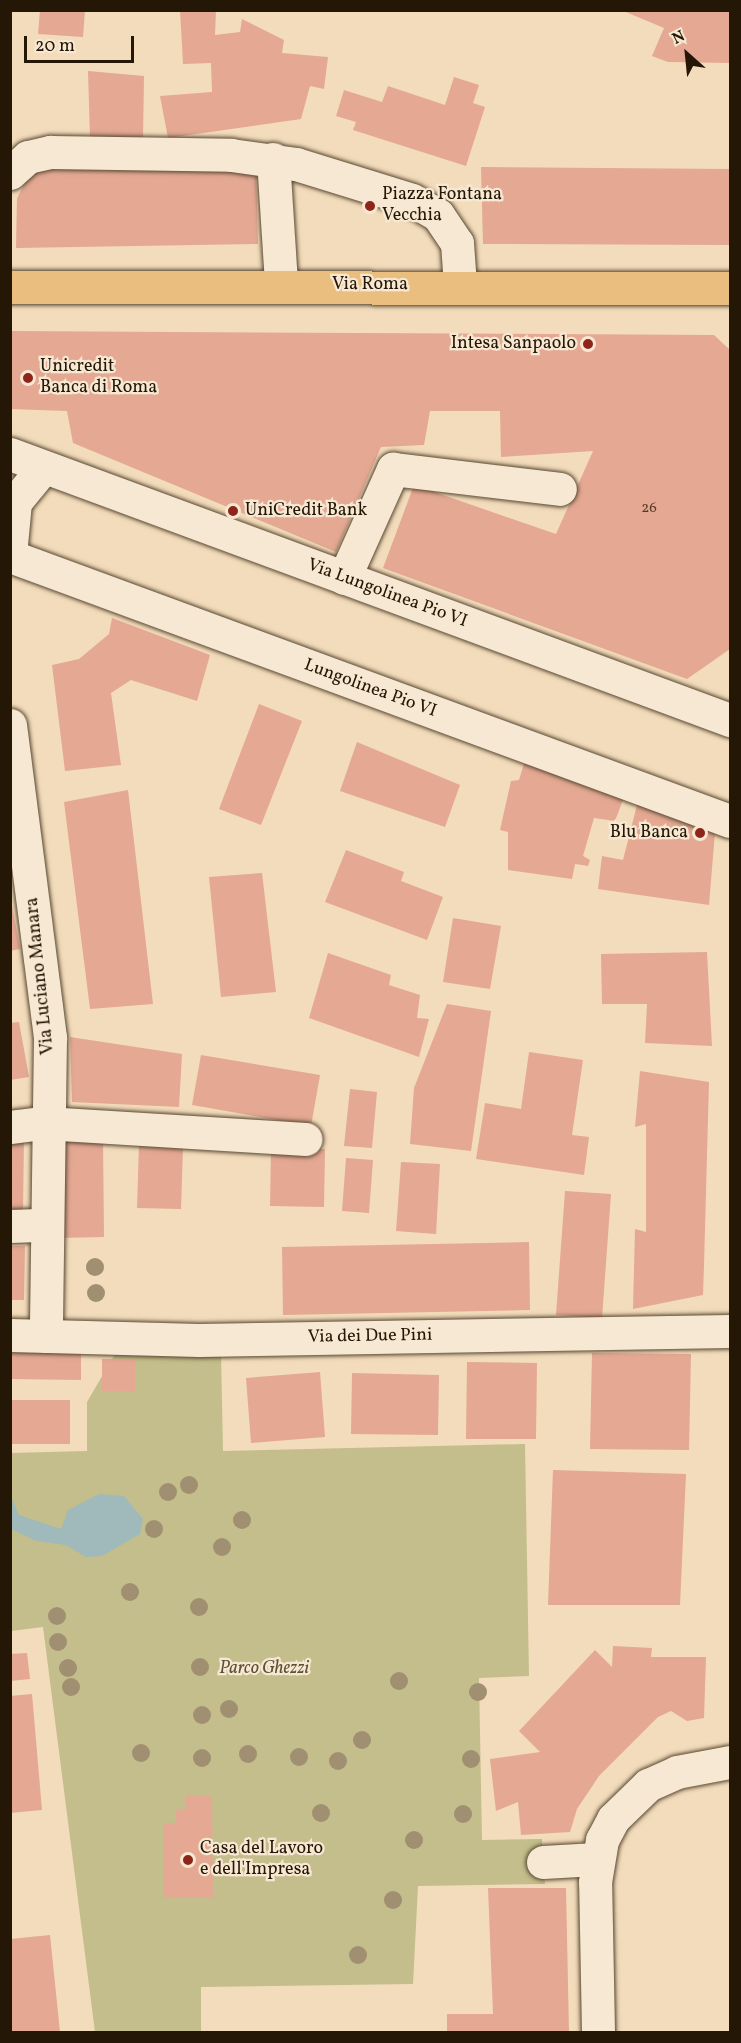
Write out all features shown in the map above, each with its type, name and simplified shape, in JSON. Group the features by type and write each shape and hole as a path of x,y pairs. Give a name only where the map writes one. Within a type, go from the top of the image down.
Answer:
{"main road":[{"name":"Via Roma","path":"10,287 281,284 730,288"}],"street":[{"path":"10,173 28,157 50,152 273,159 428,208 457,243 460,285"},
{"path":"273,159 281,284"},
{"name":"Via Lungolinea Pio VI","path":"10,454 730,720"},
{"path":"10,555 15,502 44,468"},
{"path":"344,578 393,469 560,489"},
{"name":"Lungolinea Pio VI","path":"10,555 730,821"},
{"name":"Via Luciano Manara","path":"10,725 49,1027 45,1123 46,1336"},
{"path":"10,1127 45,1123 306,1138"},
{"path":"10,1226 45,1225"},
{"name":"Via dei Due Pini","path":"10,1335 199,1340 730,1331"},
{"path":"598,2032 596,1859 613,1819 648,1785 676,1772 730,1762"},
{"path":"543,1862 596,1859"}],"green space":[{"name":"Parco Ghezzi","path":"115,1354 221,1354 223,1451 525,1444 529,1676 479,1678 482,1840 542,1839 545,1884 418,1886 413,1984 201,1987 201,2032 95,2032 43,1627 11,1631 11,1453 87,1451 87,1402"}],"water":[{"path":"99,1494 124,1496 143,1519 140,1534 102,1556 86,1557 66,1545 36,1541 11,1529 11,1497 19,1515 61,1529 68,1510"}],"building":[{"path":"40,10 85,10 83,37 38,34"},
{"path":"180,10 216,10 215,35 240,32 242,19 284,40 282,53 328,57 324,89 310,86 301,119 168,138 160,96 212,92 211,63 183,64"},
{"path":"621,10 730,10 730,63 668,62 652,56 664,28"},
{"path":"88,71 144,76 143,138 90,137"},
{"path":"454,77 479,85 473,103 485,107 466,166 353,130 356,122 336,116 344,90 382,102 388,86 445,105"},
{"path":"34,166 256,167 258,244 16,248 17,198"},
{"path":"481,167 730,169 730,245 483,244"},
{"path":"10,331 714,335 730,350 730,649 687,679 383,568 414,485 556,534 593,451 501,457 500,411 430,411 424,445 381,447 336,552 73,443 67,411 10,409"},
{"path":"112,618 210,655 197,701 131,680 111,693 121,765 65,771 52,665 79,659 109,634"},
{"path":"259,704 302,721 261,825 219,809"},
{"path":"357,742 460,785 445,827 340,791"},
{"path":"526,757 627,789 615,821 594,818 583,856 590,860 588,866 575,864 572,879 508,870 508,832 500,830 511,781 519,780"},
{"path":"128,790 153,1004 90,1009 64,802"},
{"path":"639,797 716,820 709,905 598,889 602,856 623,860"},
{"path":"346,850 404,872 401,881 443,897 427,940 325,902"},
{"path":"262,873 276,992 221,997 209,877"},
{"path":"10,895 20,949 10,951"},
{"path":"453,918 501,926 490,989 443,982"},
{"path":"707,952 712,1046 645,1043 647,1004 602,1004 601,954"},
{"path":"328,953 391,975 389,985 420,995 417,1018 429,1019 419,1057 309,1018"},
{"path":"447,1004 491,1011 471,1151 410,1144 414,1088"},
{"path":"19,1022 29,1077 10,1080 10,1023"},
{"path":"70,1037 182,1054 179,1107 72,1102"},
{"path":"529,1052 583,1060 572,1135 589,1137 584,1175 476,1159 485,1103 521,1109"},
{"path":"201,1055 320,1075 311,1126 192,1105"},
{"path":"640,1071 709,1082 704,1265 703,1295 633,1309 635,1229 646,1232 646,1124 635,1127"},
{"path":"350,1089 377,1092 372,1148 344,1146"},
{"path":"24,1136 23,1213 10,1212 10,1138"},
{"path":"103,1141 104,1237 57,1238 57,1142"},
{"path":"139,1145 183,1147 181,1209 137,1208"},
{"path":"271,1148 325,1149 324,1207 270,1206"},
{"path":"346,1158 373,1160 369,1213 342,1211"},
{"path":"401,1162 440,1164 436,1234 396,1231"},
{"path":"565,1191 611,1194 602,1318 556,1315"},
{"path":"529,1242 530,1310 283,1315 282,1247"},
{"path":"10,1246 25,1246 24,1300 10,1300"},
{"path":"10,1341 81,1343 81,1380 10,1379"},
{"path":"592,1353 691,1354 689,1450 590,1449"},
{"path":"102,1359 135,1359 135,1391 102,1391"},
{"path":"467,1362 537,1363 536,1439 466,1439"},
{"path":"320,1372 325,1437 251,1443 246,1378"},
{"path":"352,1373 439,1375 438,1435 351,1434"},
{"path":"10,1400 70,1400 70,1444 10,1444"},
{"path":"553,1470 686,1474 680,1605 548,1605"},
{"path":"613,1646 652,1648 651,1657 706,1657 704,1718 687,1721 671,1711 658,1717 599,1776 577,1809 570,1832 521,1835 518,1802 496,1811 490,1759 540,1752 519,1731 595,1650 612,1667"},
{"path":"27,1653 30,1679 10,1681 10,1654"},
{"path":"32,1694 42,1810 10,1813 10,1696"},
{"name":"Casa del Lavoro e dell'Impresa","path":"186,1795 212,1795 213,1898 163,1898 163,1823 176,1823 176,1809 186,1810"},
{"path":"488,1888 566,1888 569,2032 447,2032 447,2014 493,2014"},
{"path":"50,1935 60,2032 10,2032 10,1939"}],"place":[{"name":"Piazza Fontana Vecchia","path":"370,206"},
{"name":"Intesa Sanpaolo","path":"588,344"},
{"name":"Unicredit Banca di Roma","path":"28,378"},
{"name":"UniCredit Bank","path":"233,511"},
{"name":"Blu Banca","path":"700,833"},
{"name":"Casa del Lavoro e dell'Impresa","path":"188,1860"}]}
